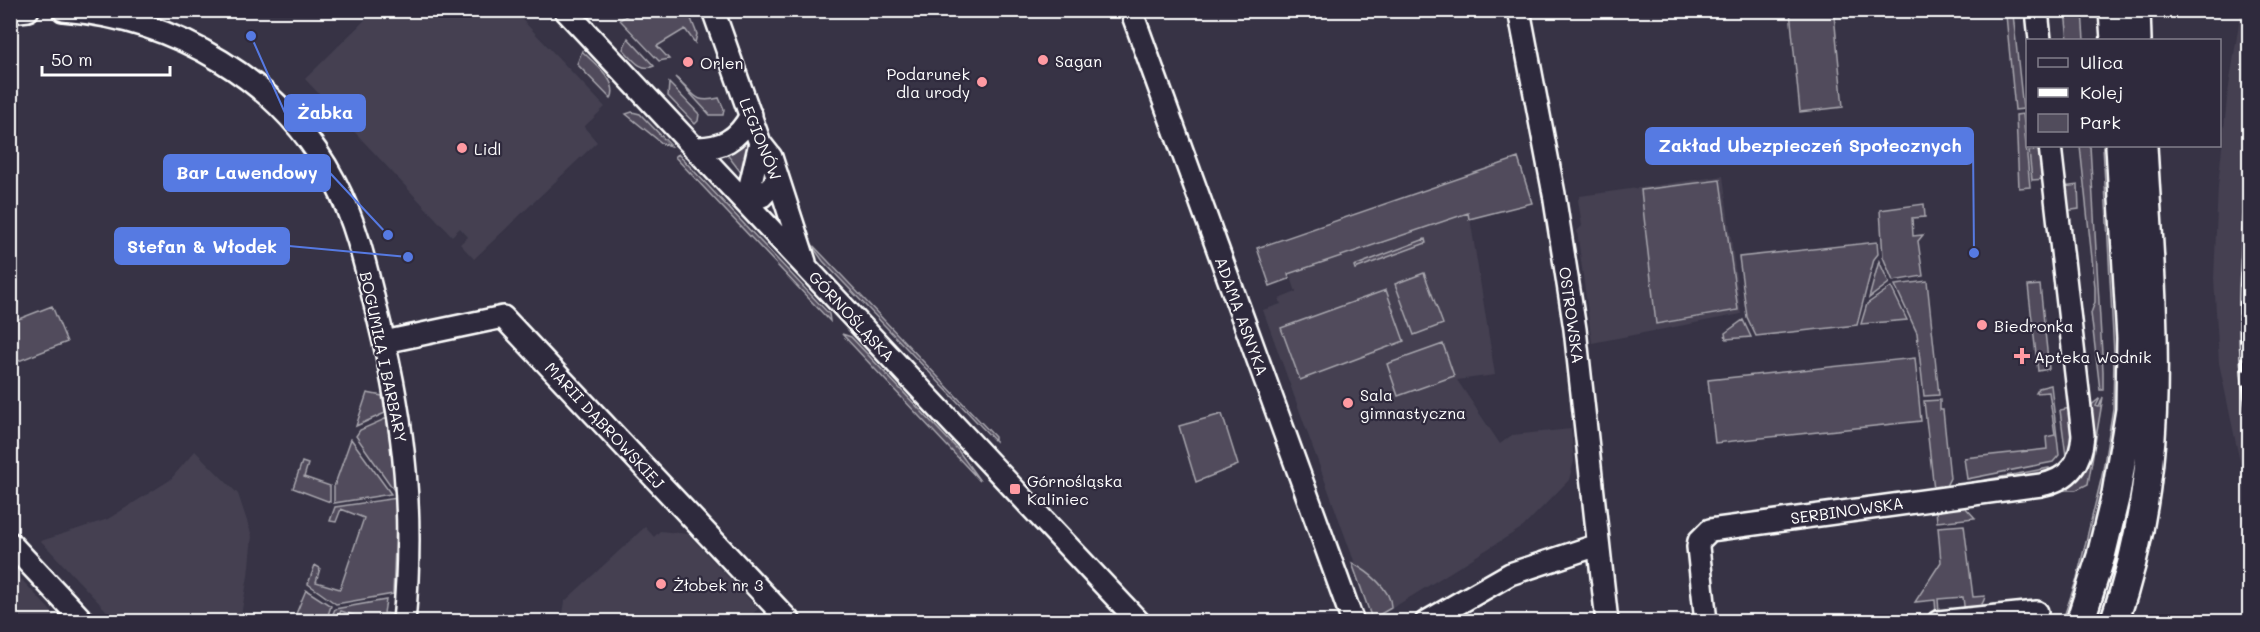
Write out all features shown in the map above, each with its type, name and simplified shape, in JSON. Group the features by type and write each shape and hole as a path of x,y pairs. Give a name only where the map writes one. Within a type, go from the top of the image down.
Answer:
{"main road":[{"path":"2113,10 2115,39"},
{"path":"2136,10 2138,39"},
{"path":"2080,621 2114,504 2130,410 2132,358 2120,147"},
{"path":"2114,621 2140,528 2153,434 2155,365 2143,147"}],"street":[{"path":"10,12 28,10"},
{"name":"BOGUMIŁA I BARBARY","path":"63,10 134,22 183,40 242,75 286,114 325,164 344,200 359,246 384,342 398,409 408,488 409,531 404,621"},
{"name":"GÓRNOŚLĄSKA","path":"565,10 1139,621"},
{"name":"LEGIONÓW","path":"713,10 760,142 771,158 808,268"},
{"name":"ADAMA ASNYKA","path":"1131,10 1353,621"},
{"name":"OSTROWSKA","path":"1519,10 1564,252 1579,363 1607,621"},
{"path":"2037,10 2040,39"},
{"path":"694,147 716,147 727,143 744,128 751,116"},
{"path":"746,203 760,142"},
{"name":"SERBINOWSKA","path":"1706,621 1698,548 1704,534 1720,528 2047,484 2061,480 2075,467 2083,435 2050,147"},
{"path":"746,203 762,196 778,179"},
{"name":"MARII DĄBROWSKIEJ","path":"384,342 503,317 790,621"},
{"path":"10,543 84,621"},
{"path":"1426,621 1510,574 1598,545"},
{"path":"1938,621 2037,612"}],"shaded area":[{"path":"374,11 514,11 605,107 584,127 597,142 474,259 460,244 468,237 460,228 452,236 305,79"},
{"path":"2241,11 2250,11 2249,505 2219,363 2214,278 2218,186 2227,99"},
{"path":"1723,176 1741,314 1592,343 1577,231 1582,226 1578,200 1580,196"},
{"path":"1468,205 1495,375 1457,380 1500,444 1512,435 1571,429 1574,461 1569,480 1523,527 1375,619 1263,310 1281,304 1279,299 1296,292 1289,271"},
{"path":"195,451 238,494 252,536 240,621 116,621 41,541 108,519 170,480"},
{"path":"645,527 654,537 660,531 688,534 758,609 745,621 562,621 565,601"},
{"path":"11,568 60,621 11,621"}],"green space":[{"path":"635,10 650,14 659,11 688,11 697,34 695,43 685,29 657,46 669,59 659,61 620,20"},
{"path":"1790,11 1827,11 1834,15 1843,107 1800,112"},
{"path":"2065,11 2082,11 2084,39 2068,39"},
{"path":"2013,14 2023,109 2015,110 2006,15"},
{"path":"628,38 654,66 641,66 630,57 623,49"},
{"path":"582,51 609,79 613,92 611,99 577,64"},
{"path":"675,77 698,98 710,100 719,98 724,109 723,115 710,115"},
{"path":"669,83 699,114 695,124 668,96"},
{"path":"632,112 640,114 671,146 663,144 626,114"},
{"path":"2023,114 2030,187 2019,188 2016,115"},
{"path":"745,139 749,152 742,174 726,153"},
{"path":"2080,147 2090,147 2103,390 2100,390 2091,313 2095,302"},
{"path":"2103,147 2111,147 2121,326 2117,440 2071,621 2062,622 2077,578 2102,476 2113,408 2114,354"},
{"path":"2043,150 2045,179 2032,180 2029,151"},
{"path":"678,154 829,314 830,321 675,157"},
{"path":"1518,158 1532,203 1469,219 1468,213 1288,274 1289,279 1270,286 1257,248"},
{"path":"1720,180 1738,310 1656,324 1641,190"},
{"path":"2078,185 2079,209 2065,211 2063,187"},
{"path":"1924,204 1925,217 1912,218 1913,236 1923,235 1918,241 1923,276 1893,281 1883,257 1880,210"},
{"path":"1425,239 1426,243 1355,269 1354,266"},
{"path":"808,240 995,437 995,441 823,261"},
{"path":"1877,242 1878,254 1874,259 1857,325 1756,336 1747,317 1739,257"},
{"path":"1879,261 1889,283 1869,298"},
{"path":"1424,273 1443,324 1414,335 1395,284"},
{"path":"1927,281 1939,395 1924,396 1917,333 1895,285"},
{"path":"2040,285 2049,369 2038,371 2028,286"},
{"path":"1891,287 1907,320 1861,324 1867,304"},
{"path":"1386,290 1404,341 1300,380 1281,328"},
{"path":"52,306 67,342 11,364 11,322"},
{"path":"1743,320 1751,337 1726,339 1725,333"},
{"path":"842,334 851,337 957,449 980,481"},
{"path":"1443,344 1454,376 1398,396 1387,364"},
{"path":"1915,358 1921,421 1715,443 1708,380"},
{"path":"2051,385 2059,455 2053,462 1967,479 1964,458 2047,449 2046,437 2055,435 2049,392 2036,393 2039,388"},
{"path":"367,393 382,396 385,413 356,426"},
{"path":"2103,397 2088,484 2076,490 2064,490 2074,481 2086,463 2091,443 2089,407 2100,398 2096,406 2099,407"},
{"path":"1940,400 1950,478 1945,488 1934,490 1924,401"},
{"path":"2071,408 2072,448 2061,470 2060,464 2066,456 2060,410"},
{"path":"1222,414 1238,465 1196,482 1179,426"},
{"path":"387,418 396,493 356,436 360,430"},
{"path":"351,439 391,494 334,503 334,487"},
{"path":"302,462 308,464 304,477 330,486 330,502 293,488"},
{"path":"2049,468 2050,474 1973,486 1969,483"},
{"path":"397,498 393,594 336,604 308,584 315,565 320,568 316,582 340,589 364,518 341,509 336,522 330,521 335,507"},
{"path":"1964,506 1975,518 1937,522 1936,509"},
{"path":"1964,525 1973,597 1985,596 1984,600 1978,608 1965,614 1963,597 1938,599 1939,612 1936,613 1935,600 1915,602 1941,562 1938,527"},
{"path":"1352,563 1365,571 1383,588 1391,608 1372,619"},
{"path":"306,590 331,606 326,621 293,621"},
{"path":"386,600 384,613 392,614 391,621 363,621 364,619 341,611 336,621 330,621 335,609"}],"railway":[{"path":"2250,175 2242,299 2243,361 2250,423"}],"place":[{"name":"Żabka","path":"251,36"},
{"name":"Sagan","path":"1043,60"},
{"name":"Orlen","path":"688,62"},
{"name":"Podarunek dla urody","path":"982,82"},
{"name":"Lidl","path":"462,148"},
{"name":"Bar Lawendowy","path":"388,235"},
{"name":"Zakład Ubezpieczeń Społecznych","path":"1974,253"},
{"name":"Stefan & Włodek","path":"408,257"},
{"name":"Biedronka","path":"1982,325"},
{"name":"Apteka Wodnik","path":"2022,356"},
{"name":"Sala gimnastyczna","path":"1348,403"},
{"name":"Górnośląska Kaliniec","path":"1015,489"},
{"name":"Żłobek nr 3","path":"661,584"}]}
